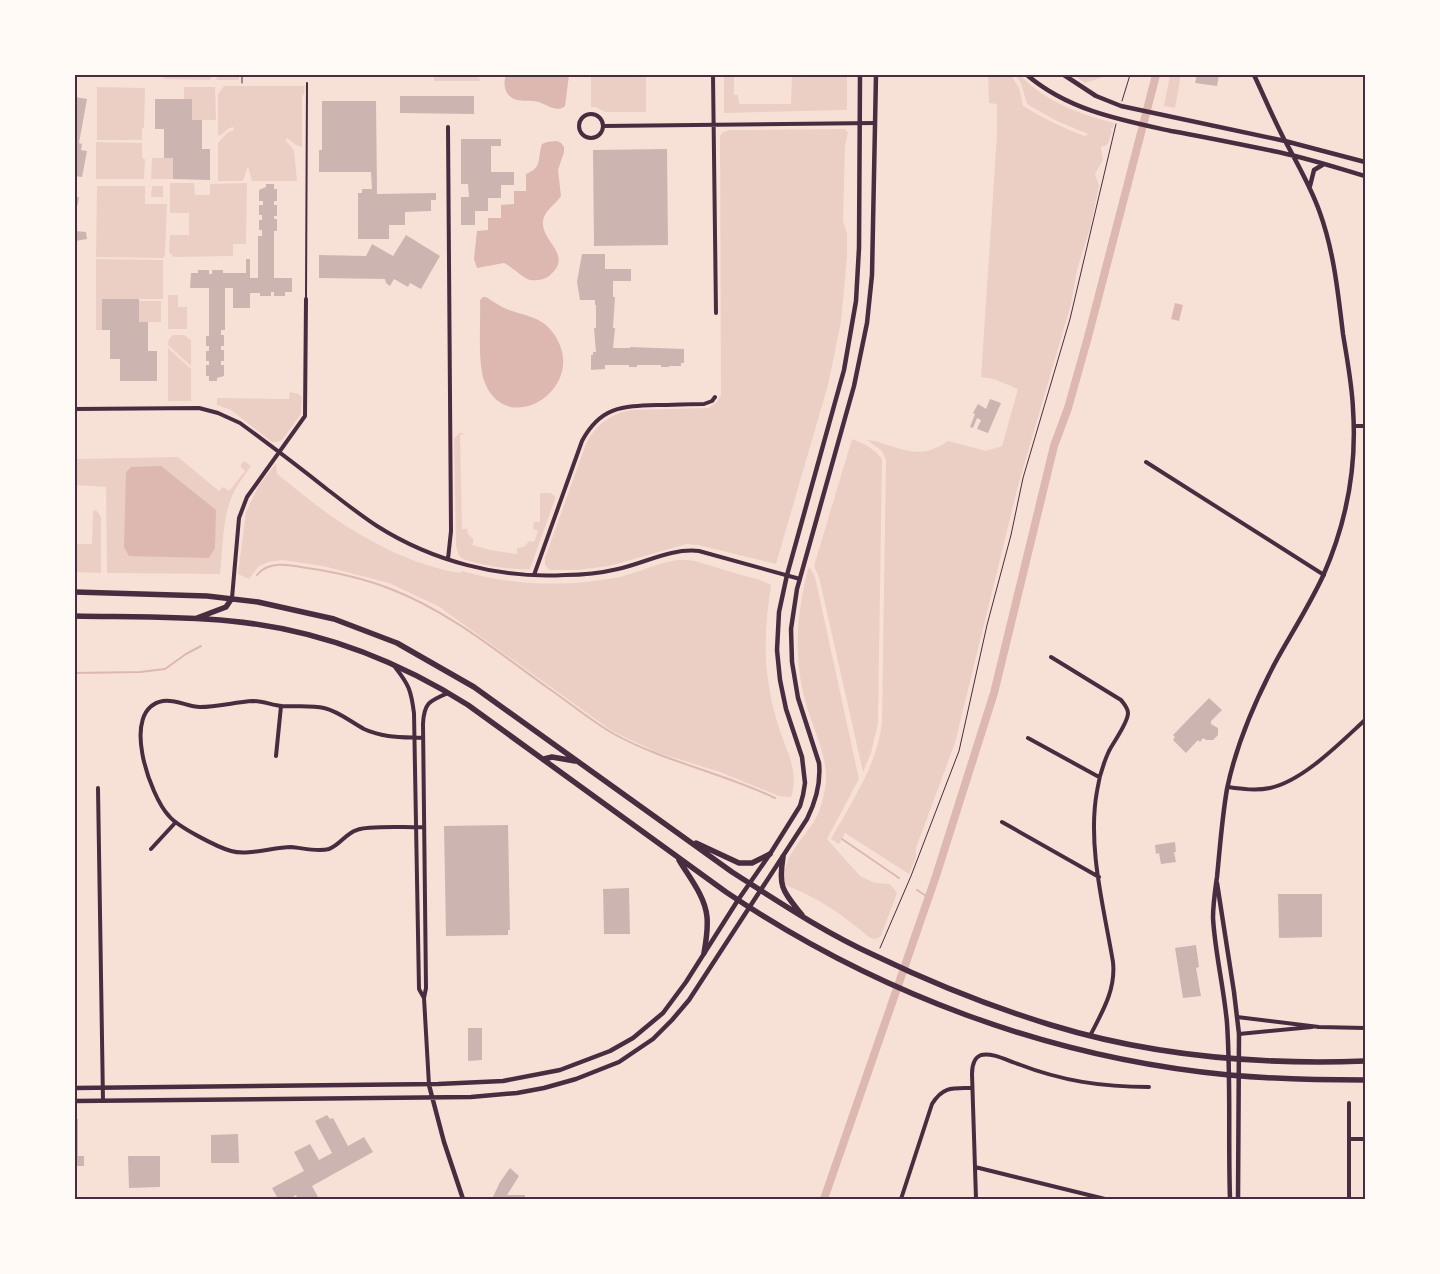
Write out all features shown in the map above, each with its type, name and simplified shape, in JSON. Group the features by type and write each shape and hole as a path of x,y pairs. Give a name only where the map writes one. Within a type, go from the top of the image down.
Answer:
{"main road":[{"path":"75,592 232,598 275,605 327,618 398,642 474,687 678,834 750,884 805,918 876,956 993,1006 1090,1036 1162,1050 1258,1060 1312,1063 1365,1061"},
{"path":"192,619 226,607 232,598"},
{"path":"75,616 230,621 297,631 392,663 448,692 544,759 749,908 868,975 988,1024 1078,1050 1152,1065 1238,1076 1365,1080"},
{"path":"544,759 552,757 577,761"},
{"path":"678,834 739,863 752,863 770,854"},
{"path":"676,856 700,895 705,907 707,917 704,954"},
{"path":"783,857 780,876 783,890 805,918"}],"street":[{"path":"713,75 716,313"},
{"path":"75,1088 429,1084 503,1081 571,1067 621,1046 644,1031 663,1013 682,988 800,806 805,783 802,757 786,708 778,666 777,631 787,575 839,390 852,326 859,248 860,75"},
{"path":"75,1101 502,1095 544,1088 576,1079 627,1058 653,1039 680,1011 704,979 813,807 820,773 817,755 798,698 792,662 791,629 800,578 850,402 867,323 872,275 876,75"},
{"path":"1027,75 1060,98 1083,109 1154,127 1294,156 1365,176"},
{"path":"1064,75 1096,96 1121,106 1285,141 1365,162"},
{"path":"1230,1199 1227,1020 1214,928 1213,898 1220,836 1228,787 1252,709 1276,661 1304,614 1324,575 1341,527 1353,456 1354,426 1351,388 1335,271 1320,212 1254,75"},
{"path":"590,114 599,118 603,126 600,135 591,139 581,134 579,127 583,117 590,114"},
{"path":"1175,131 1177,119"},
{"path":"603,126 875,123"},
{"path":"448,127 451,531 448,559"},
{"path":"1309,188 1314,170 1324,164"},
{"path":"232,598 238,518 247,497 305,416 306,299"},
{"path":"534,575 582,441 594,423 610,411 624,407 704,404 712,401 715,397"},
{"path":"75,409 194,408 218,413 240,423 377,526 420,549 448,559 500,572 564,576 617,569 672,552 689,550 800,578"},
{"path":"1354,426 1365,426"},
{"path":"1146,462 1324,575"},
{"path":"1051,657 1121,700 1126,706 1128,714 1109,751 1100,778 1093,820 1099,877 1114,977 1108,1000 1090,1036"},
{"path":"392,663 408,683 414,714 419,989 424,998"},
{"path":"448,692 436,698 424,710 426,988 424,998 427,1075 444,1142 463,1199"},
{"path":"423,738 386,736 371,732 326,708 282,706 251,701 199,707 164,701 147,710 140,729 143,758 161,806 175,822 230,851 276,848 322,850 336,845 355,830 424,828"},
{"path":"276,756 282,706"},
{"path":"1228,787 1263,790 1286,783 1319,760 1365,720"},
{"path":"1028,738 1100,778"},
{"path":"98,788 103,1101"},
{"path":"151,849 175,822"},
{"path":"1002,822 1099,877"},
{"path":"1216,880 1239,1034 1238,1199"},
{"path":"1237,1018 1319,1026 1365,1028"},
{"path":"1239,1034 1319,1026"},
{"path":"976,1199 972,1088 973,1065 976,1058 982,1055 1004,1059 1044,1073 1092,1085 1149,1087"},
{"path":"900,1199 936,1097 950,1088 972,1088"},
{"path":"1349,1103 1350,1199"},
{"path":"1350,1139 1365,1139"},
{"path":"975,1167 1105,1199"}],"lane":[{"path":"306,299 308,83"}],"path":[{"path":"242,75 242,83"},
{"path":"1121,106 1130,75"},
{"path":"880,948 912,876 959,751 986,625 1011,535 1023,478 1070,319 1118,118"}],"shaded area":[{"path":"166,75 214,75 210,80 163,79"},
{"path":"219,75 239,75 239,80 215,80"},
{"path":"434,75 477,75 481,81 434,81"},
{"path":"506,75 569,75 565,106 555,109 539,102 521,101 512,98 505,89"},
{"path":"591,75 646,75 646,112 605,112 596,107 591,107"},
{"path":"724,75 734,75 734,95 738,95 739,104 791,104 792,75 847,75 847,110 724,113"},
{"path":"988,75 1011,75 1019,88 1023,106 1077,133 1085,136 1088,134 1055,120 1027,104 1021,83 1015,75 1020,75 1041,93 1064,106 1088,116 1114,123 1113,129 1110,128 1112,131 1108,144 1101,147 1103,160 1095,174 1099,186 1090,228 1077,270 1071,304 1018,486 955,743 916,848 916,857 909,874 845,833 839,844 831,839 870,767 880,737 882,721 886,460 882,451 867,440 914,452 934,449 948,441 986,451 1002,446 1018,389 994,379 981,377 997,135 997,104 989,103"},
{"path":"1074,75 1109,75 1085,83"},
{"path":"1170,75 1181,75 1175,108 1164,106"},
{"path":"224,86 305,86 302,96 302,147 287,138 286,141 294,150 297,181 252,181 248,166 243,181 218,181 218,143 227,133 234,130 233,127 218,136 218,94"},
{"path":"97,87 145,88 142,140 97,140"},
{"path":"184,87 215,87 216,120 192,120 192,99 184,99"},
{"path":"845,129 848,133 845,146 843,221 847,233 847,257 841,322 828,385 776,564 687,544 609,566 578,570 550,570 545,565 545,558 586,444 594,431 604,421 623,412 631,410 709,408 716,403 721,395 720,136 723,132 731,130"},
{"path":"557,141 564,147 558,170 561,196 548,211 543,221 546,235 558,255 559,261 556,268 547,277 530,280 504,263 477,268 474,259 477,231 488,230 488,218 501,218 501,205 514,204 514,191 526,191 526,174 537,165 542,144"},
{"path":"96,142 142,143 142,158 145,159 144,179 96,179"},
{"path":"152,158 173,158 173,179 151,179"},
{"path":"170,183 194,183 195,195 210,195 210,184 247,183 246,244 233,244 233,256 174,257 169,252 170,235 189,235 189,213 170,213"},
{"path":"97,186 145,186 145,204 167,204 165,255 163,258 96,257"},
{"path":"152,186 163,186 163,197 151,197"},
{"path":"96,259 163,260 163,299 139,299 102,330 96,330"},
{"path":"168,295 178,295 178,307 187,307 187,329 168,329"},
{"path":"483,297 506,309 536,319 550,329 561,349 563,369 556,385 544,398 528,406 512,407 497,400 485,383 481,365 480,343 480,300"},
{"path":"139,301 161,301 161,322 139,322"},
{"path":"1175,303 1183,305 1179,321 1171,319"},
{"path":"173,335 184,335 191,340 191,366 168,345 169,339"},
{"path":"168,348 191,369 191,401 168,401"},
{"path":"290,392 299,394 302,397 301,414 282,440 277,442 272,442 231,410 217,405 217,398 289,399"},
{"path":"459,433 466,434 460,435 462,529 467,529 468,534 474,540 472,545 517,554 517,548 524,547 529,541 534,542 538,531 533,529 534,522 540,522 540,493 550,493 555,496 530,569 515,569 482,564 465,560 459,556 456,546 454,439"},
{"path":"852,439 876,452 882,459 878,723 871,753 863,772 819,577 814,566"},
{"path":"178,457 219,491 223,487 229,491 245,471 240,466 244,461 251,466 236,488 229,505 220,574 107,573 106,487 75,485 75,459"},
{"path":"276,463 277,474 346,526 393,552 443,570 460,573 462,571 501,580 561,583 620,577 663,563 686,560 699,562 771,585 766,636 767,673 775,714 793,771 794,779 791,797 779,796 720,772 656,752 612,731 438,606 389,583 323,566 282,560 259,566 249,579 238,574 246,512 258,487"},
{"path":"161,466 216,510 215,548 209,558 129,556 124,547 126,472 131,467"},
{"path":"93,510 97,511 101,517 101,573 75,572 75,544 92,544"},
{"path":"810,568 815,577 859,779 827,839 860,876 875,883 890,884 897,893 881,936 876,939 870,938 851,922 819,901 785,885 786,865 818,814 826,781 824,760 805,700 799,667 799,618 804,585 808,569"}],"building":[{"path":"1197,75 1219,75 1217,86 1195,83"},
{"path":"400,96 474,96 474,114 400,113"},
{"path":"75,97 87,99 79,143 82,144 81,150 87,151 82,177 75,176"},
{"path":"155,99 192,99 192,120 202,120 202,149 210,149 210,180 173,179 173,158 164,158 164,129 155,129"},
{"path":"322,101 376,101 377,194 436,193 436,200 431,200 431,211 405,212 405,225 389,225 389,239 358,239 358,193 362,193 362,189 372,189 371,172 319,172 319,150 322,150"},
{"path":"461,139 501,139 501,146 491,146 491,172 514,172 514,185 501,185 501,198 488,198 488,211 475,211 475,225 461,225 461,197 469,197 468,184 461,184"},
{"path":"667,149 668,245 594,246 593,150"},
{"path":"266,184 274,184 274,189 277,189 277,201 274,201 274,205 277,205 277,216 274,216 274,219 277,219 277,231 274,231 274,278 292,278 292,292 285,292 285,296 274,296 274,292 271,292 271,296 260,296 260,293 250,293 250,308 233,308 233,288 225,288 225,330 221,330 221,335 224,335 224,346 221,346 221,350 224,350 224,361 221,361 221,365 224,365 224,376 217,378 217,381 209,381 209,376 206,376 206,365 209,365 209,361 206,361 206,351 209,351 209,346 206,346 206,336 209,336 209,288 190,288 191,273 198,273 198,270 209,270 209,274 212,274 212,270 223,270 223,273 246,273 246,259 250,259 250,278 258,278 258,236 262,236 262,230 259,230 259,220 262,220 262,215 259,215 259,205 263,205 263,201 259,201 259,190 266,187"},
{"path":"75,197 79,197 75,209"},
{"path":"75,231 86,232 87,239 75,241"},
{"path":"406,235 440,256 421,289 410,283 408,287 394,279 390,286 386,283 385,279 319,278 319,255 366,256 372,244 393,256"},
{"path":"582,254 605,254 605,269 631,269 631,281 613,281 613,297 615,297 613,328 615,328 613,348 684,349 684,363 681,363 681,366 637,365 637,367 629,367 629,365 605,365 605,369 591,370 591,355 593,355 593,352 596,352 594,328 596,328 596,305 595,300 580,300 577,282"},
{"path":"102,299 139,299 139,322 148,322 148,351 157,351 157,381 120,381 120,359 110,359 110,330 102,330"},
{"path":"990,399 1001,403 988,433 977,429 981,420 977,418 973,428 970,427 975,414 973,413 978,404 986,409"},
{"path":"1209,698 1222,710 1211,721 1211,724 1218,728 1218,735 1213,740 1203,738 1200,742 1198,740 1186,753 1173,740 1175,737 1173,735"},
{"path":"508,825 510,930 508,930 508,935 446,936 444,826"},
{"path":"1175,842 1176,862 1161,864 1159,853 1156,854 1155,845"},
{"path":"629,888 630,934 604,934 603,889"},
{"path":"1278,894 1322,894 1322,937 1279,938"},
{"path":"1196,945 1199,967 1196,968 1201,996 1183,998 1175,948"},
{"path":"468,1028 482,1028 482,1060 468,1061"},
{"path":"327,1115 330,1119 333,1118 348,1146 364,1137 373,1152 312,1186 319,1199 298,1199 296,1195 289,1199 278,1199 272,1188 304,1171 294,1152 310,1144 319,1160 332,1153 315,1121"},
{"path":"75,1119 78,1119 78,1156 84,1156 84,1166 75,1166"},
{"path":"238,1134 239,1163 211,1163 211,1135"},
{"path":"128,1156 160,1156 160,1187 129,1188"},
{"path":"510,1168 519,1176 507,1195 525,1195 525,1199 492,1199 500,1182"}],"waterway":[{"path":"824,1199 936,876 994,693 1054,446 1068,408 1088,337 1156,75"},
{"path":"257,575 267,567 274,565 294,566 358,578 410,597 451,620 491,646 589,718 614,734 653,752 735,781 775,798"},
{"path":"75,673 140,672 165,669 201,646"},
{"path":"842,839 899,878"},
{"path":"917,890 929,898"}]}
